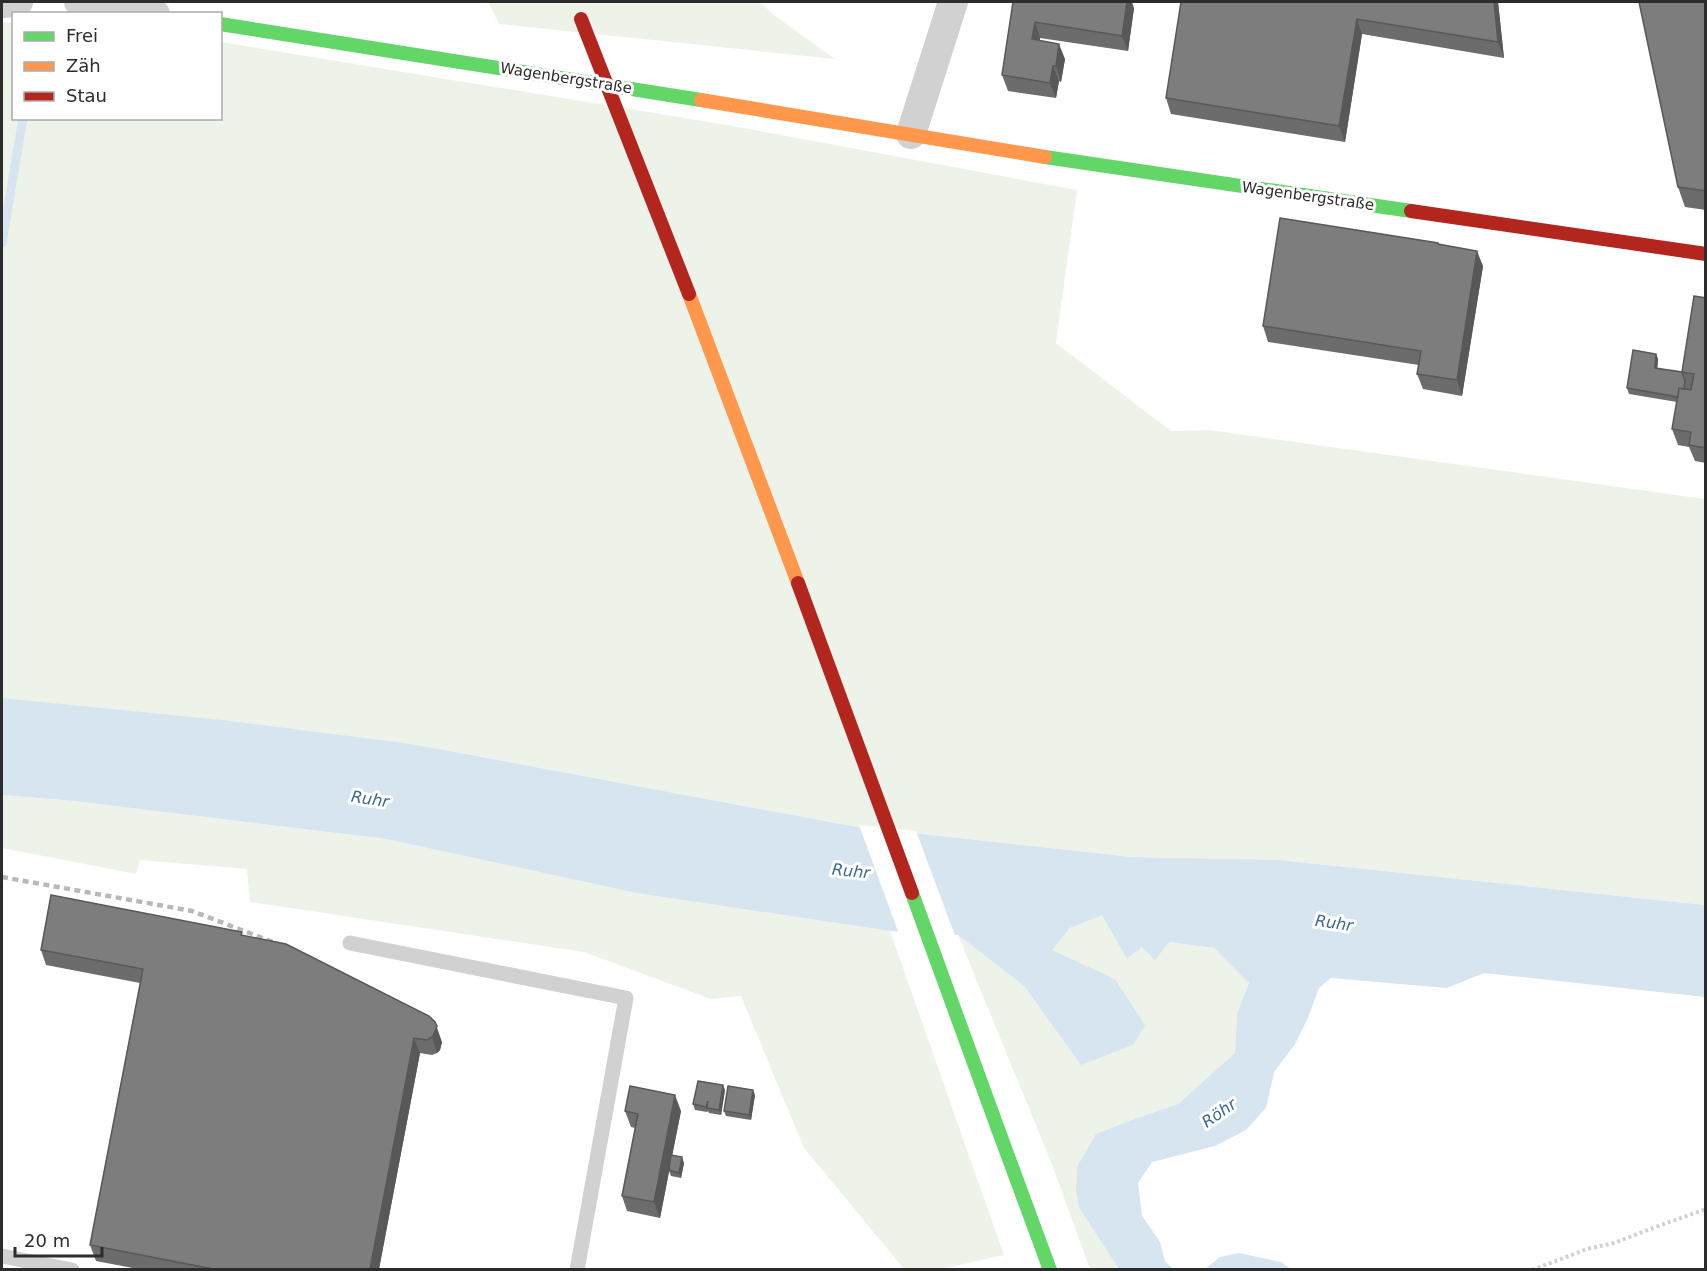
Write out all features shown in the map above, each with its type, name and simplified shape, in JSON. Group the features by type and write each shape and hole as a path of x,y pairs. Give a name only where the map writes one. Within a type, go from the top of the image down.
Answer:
{"main road":[{"path":"579,15 672,248 831,670 1050,1269"},
{"name":"Wagenbergstraße","path":"222,24 1097,165 1706,254"}],"street":[{"path":"2,3 18,2"},
{"path":"79,2 142,12"},
{"path":"911,134 953,2"}],"lane":[{"path":"350,943 626,998 577,1269"},
{"path":"2,1256 72,1269"}],"path":[{"path":"1532,1269 1587,1249 1614,1244 1706,1209"}],"shaded area":[{"path":"488,2 760,2 774,15 835,59 499,24"},
{"path":"12,22 12,120 222,120 222,42 733,126 1077,190 1056,343 1171,431 1209,430 1705,499 1705,905 1279,860 1132,857 857,827 412,744 2,699 2,23"},
{"path":"2,795 74,801 386,839 636,893 890,931 1004,1255 942,1269 904,1269 804,1148 741,996 711,999 584,952 250,902 247,869 140,860 136,874 2,848"},
{"path":"1102,914 1127,959 1142,947 1169,942 1214,948 1249,982 1237,1013 1235,1053 1178,1104 1140,1117 1079,1208 1119,1269 1090,1269 1051,1162 958,935 1024,986 1081,1065 1115,979 1051,950 1070,928"}],"water":[{"path":"2,698 222,720 412,744 857,827 1132,857 1279,860 1705,905 1705,997 1484,973 1447,988 1331,978 1319,988 1295,1044 1274,1072 1266,1108 1246,1130 1215,1146 1152,1162 1138,1183 1142,1216 1160,1242 1165,1261 1173,1269 1119,1269 1079,1208 1076,1189 1077,1167 1096,1134 1178,1104 1235,1053 1237,1013 1249,983 1214,948 1169,942 1155,960 1142,947 1127,959 1102,915 1070,928 1052,950 1115,979 1145,1025 1133,1045 1081,1065 1024,986 958,935 890,931 636,893 386,839 74,801 2,795"},
{"path":"1239,1253 1281,1262 1291,1269 1205,1269 1220,1257"}],"pier":[{"path":"859,825 916,831 956,938 899,934"}],"building":[{"path":"1013,2 1127,2 1122,36 1035,22 1032,39 1059,44 1056,66 1053,66 1050,83 1002,75"},
{"path":"1181,2 1494,2 1498,42 1357,19 1339,126 1166,98"},
{"path":"1639,2 1706,2 1706,191 1678,187"},
{"path":"1280,218 1477,251 1457,380 1417,374 1421,351 1263,326"},
{"path":"1694,296 1706,298 1706,448 1689,445 1691,432 1672,429 1679,388 1691,390 1694,374 1682,372"},
{"path":"1633,350 1656,354 1655,368 1682,372 1685,382 1684,389 1679,388 1678,397 1627,388"},
{"path":"51,895 242,932 241,935 286,944 429,1016 435,1022 437,1026 432,1037 427,1040 414,1038 370,1269 213,1269 90,1245 143,969 41,950"},
{"path":"698,1081 723,1085 719,1110 707,1108 708,1101 706,1107 693,1104"},
{"path":"630,1086 675,1095 654,1202 622,1196 638,1114 625,1111"},
{"path":"728,1086 753,1090 749,1115 724,1111"},
{"path":"671,1155 682,1157 679,1173 669,1170"}],"waterway":[{"path":"2,243 23,120"}],"railway":[{"path":"2,877 192,911 286,947"}],"traffic: fast":[{"path":"222,24 701,100"},
{"path":"1045,157 1411,211"},
{"path":"912,893 998,1129"},
{"path":"998,1129 1050,1270"}],"traffic: slow":[{"path":"701,100 1045,157"},
{"path":"689,294 798,583"}],"traffic: jam":[{"path":"581,19 689,294"},
{"path":"1411,211 1706,254"},
{"path":"798,583 912,893"}],"water label":[{"name":"Ruhr","path":"370,799"},
{"name":"Ruhr","path":"851,871"},
{"name":"Ruhr","path":"1334,923"},
{"name":"Röhr","path":"1219,1113"}]}
